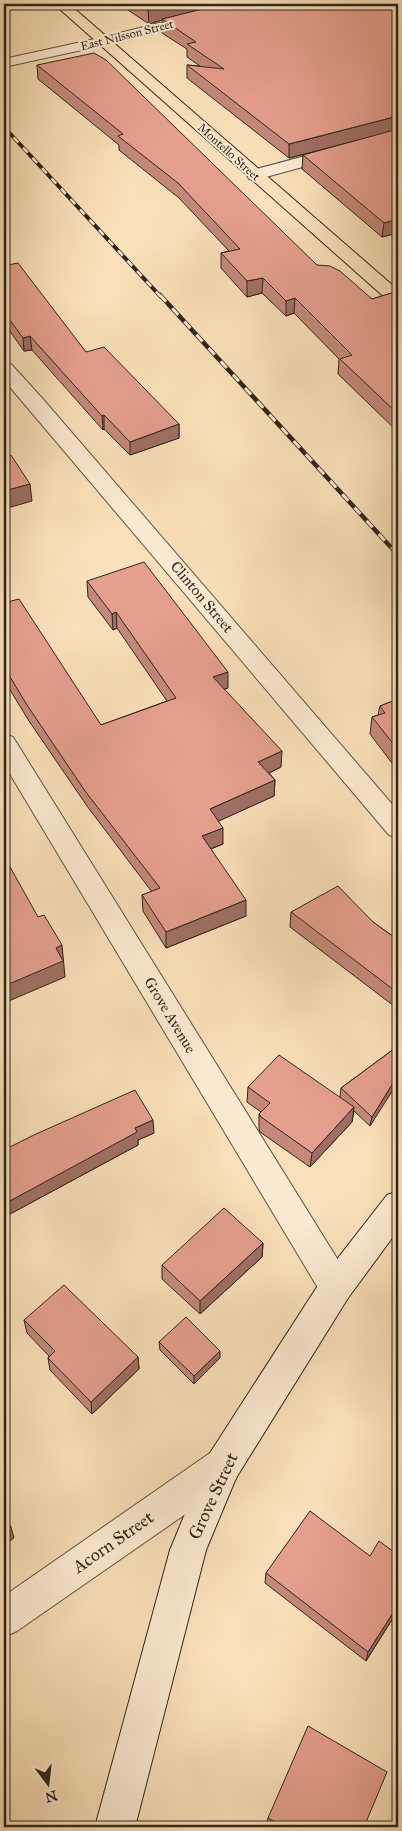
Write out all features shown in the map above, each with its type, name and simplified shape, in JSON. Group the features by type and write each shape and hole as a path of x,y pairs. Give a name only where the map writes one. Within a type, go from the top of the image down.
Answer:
{"main road":[{"name":"Montello Street","path":"61,4 254,175 398,299"}],"street":[{"name":"East Nilsson Street","path":"4,62 105,41 250,4"},
{"path":"254,175 398,136"},
{"name":"Clinton Street","path":"4,368 398,828"},
{"name":"Grove Avenue","path":"4,743 336,1287"},
{"name":"Grove Street","path":"116,1827 188,1550 223,1466 336,1287 398,1205"},
{"name":"Acorn Street","path":"4,1618 223,1466"}],"building":[{"path":"138,4 175,4 148,10"},
{"path":"223,4 398,4 398,116 289,144 187,65 224,69 187,44 196,42 162,19"},
{"path":"94,53 106,60 317,265 330,266 340,271 372,299 398,291 398,414 340,359 352,355 295,298 286,301 263,278 247,281 221,253 240,249 178,183 118,136 123,134 37,65"},
{"path":"398,129 398,219 384,223 303,155"},
{"path":"4,260 8,265 18,263 86,352 104,347 179,424 130,442 104,415 102,416 30,336 23,338 4,312"},
{"path":"4,451 7,457 11,455 30,484 4,491"},
{"path":"144,562 228,672 213,677 282,751 258,762 275,780 210,809 223,828 202,836 246,900 166,932 142,895 160,888 85,791 27,705 4,667 4,603 19,599 101,725 176,698 116,612 112,614 87,581"},
{"path":"398,699 398,745 395,746 372,717 385,713 380,706"},
{"path":"4,856 38,917 44,915 62,945 56,948 63,961 4,986"},
{"path":"338,886 373,922 398,940 398,993 291,912"},
{"path":"398,1046 398,1075 372,1117 341,1088"},
{"path":"279,1055 354,1107 312,1153 261,1117 259,1114 270,1103 248,1087"},
{"path":"135,1090 153,1120 135,1128 137,1132 8,1202 4,1196 4,1150"},
{"path":"224,1208 263,1243 200,1301 162,1265"},
{"path":"64,1285 138,1357 91,1402 48,1358 55,1351 24,1320"},
{"path":"186,1317 220,1351 194,1376 159,1342"},
{"path":"310,1511 370,1556 379,1541 398,1555 398,1605 368,1652 266,1573"},
{"path":"4,1514 11,1527 4,1532"},
{"path":"308,1726 387,1772 364,1827 284,1827 268,1818"}],"railway":[{"path":"4,127 161,297"},
{"path":"160,295 398,555"}]}
